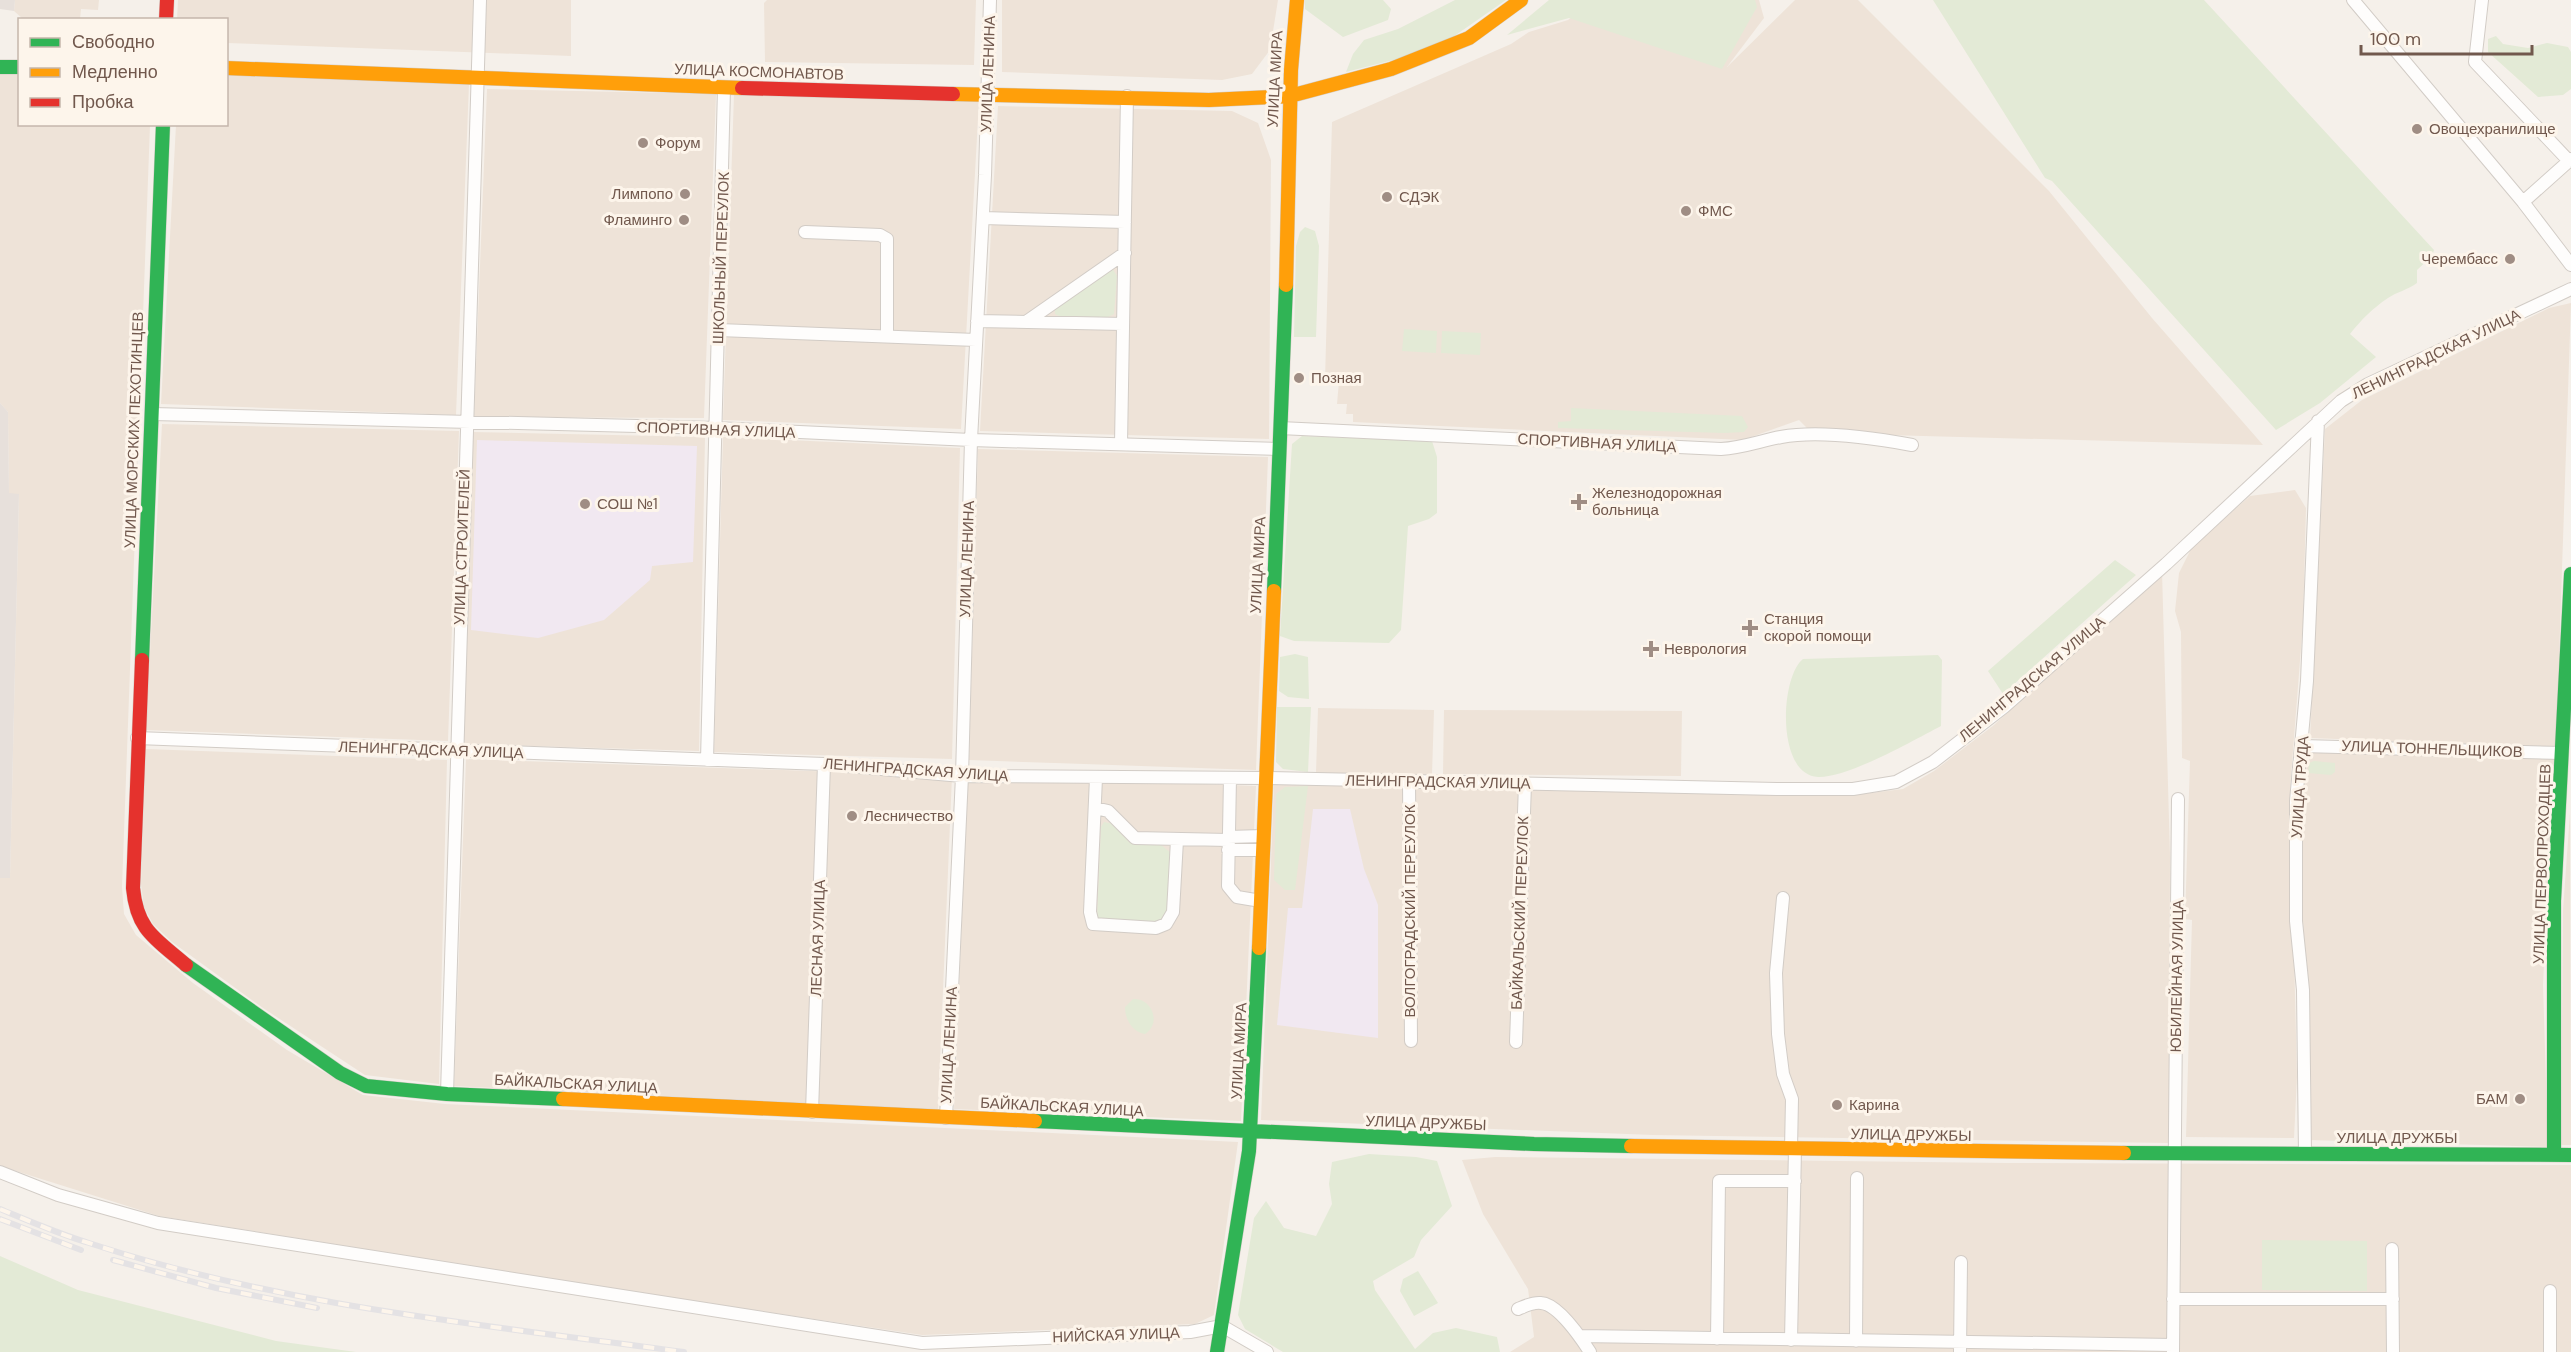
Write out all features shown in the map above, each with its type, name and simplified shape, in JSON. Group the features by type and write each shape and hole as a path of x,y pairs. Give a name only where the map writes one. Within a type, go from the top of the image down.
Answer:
{"street":[{"path":"166,18 167,0"},
{"name":"УЛИЦА СТРОИТЕЛЕЙ","path":"447,1094 480,0"},
{"name":"УЛИЦА ЛЕНИНА","path":"946,1118 962,776 971,440 983,218 990,0"},
{"name":"УЛИЦА МИРА","path":"1217,1352 1251,1132 1280,428 1290,96 1297,0"},
{"name":"УЛИЦА КОСМОНАВТОВ","path":"228,68 724,88 987,95 1209,99 1290,96 1391,69 1450,48 1488,26 1521,0"},
{"path":"2353,0 2523,202 2571,265"},
{"path":"2482,0 2475,62 2570,160 2523,202"},
{"path":"0,67 18,67"},
{"name":"ШКОЛЬНЫЙ ПЕРЕУЛОК","path":"707,760 724,88"},
{"path":"1121,444 1127,96"},
{"name":"УЛИЦА МОРСКИХ ПЕХОТИНЦЕВ","path":"137,738 163,126"},
{"path":"983,218 1125,222"},
{"path":"805,232 880,235 887,239 887,336"},
{"path":"1026,322 1125,253"},
{"name":"ЛЕНИНГРАДСКАЯ УЛИЦА","path":"137,738 824,764 962,776 1265,778 1853,789 1896,782 1933,762 2004,707 2166,564 2341,401 2368,384 2571,288"},
{"path":"977,321 1123,324"},
{"path":"719,330 976,339"},
{"name":"СПОРТИВНАЯ УЛИЦА","path":"152,414 466,424 716,428 971,440 1279,449"},
{"name":"УЛИЦА ТРУДА","path":"2305,1154 2303,990 2297,951 2296,801 2312,595 2318,421"},
{"name":"СПОРТИВНАЯ УЛИЦА","path":"1280,428 1721,449 1742,448 1783,437 1862,436 1912,445"},
{"name":"УЛИЦА ПЕРВОПРОХОДЦЕВ","path":"2554,1155 2554,901 2571,574"},
{"name":"БАЙКАЛЬСКАЯ УЛИЦА","path":"137,738 133,888 135,911 146,930 198,974 340,1073 366,1086 447,1094 1251,1132"},
{"name":"УЛИЦА ТОННЕЛЬЩИКОВ","path":"2302,746 2562,753"},
{"name":"ЛЕСНАЯ УЛИЦА","path":"812,1112 824,764"},
{"path":"1096,778 1091,922 1096,925 1156,928 1170,921 1173,912 1177,840"},
{"path":"1230,778 1227,880 1233,893 1241,899 1261,901"},
{"name":"ВОЛГОГРАДСКИЙ ПЕРЕУЛОК","path":"1409,781 1411,1041"},
{"name":"БАЙКАЛЬСКИЙ ПЕРЕУЛОК","path":"1516,1042 1525,784"},
{"name":"ЮБИЛЕЙНАЯ УЛИЦА","path":"2173,1348 2178,799"},
{"path":"1095,808 1108,811 1135,838 1263,843"},
{"path":"1783,898 1776,973 1778,1034 1783,1074 1792,1100 1794,1181 1791,1340"},
{"name":"УЛИЦА ДРУЖБЫ","path":"1251,1132 1534,1144 1793,1149 2571,1155"},
{"name":"НИЙСКАЯ УЛИЦА","path":"0,1172 58,1195 158,1223 922,1343 1190,1332 1222,1326"},
{"path":"1856,1341 1857,1178"},
{"path":"1717,1339 1719,1181 1794,1181"},
{"path":"2392,1249 2393,1352"},
{"path":"1960,1347 1961,1262"},
{"path":"2550,1291 2550,1352"},
{"path":"2173,1299 2393,1299"},
{"path":"1518,1309 1538,1302 1545,1303 1580,1336 1590,1352"},
{"path":"1222,1326 1267,1352"},
{"path":"1580,1336 1856,1341 1960,1347 2173,1348"}],"shaded area":[{"path":"0,0 15,0 14,11 0,9"},
{"path":"15,0 99,0 98,10 81,9 80,18 22,18 14,11"},
{"path":"178,0 571,0 571,56 228,43 228,18 177,18"},
{"path":"767,0 976,0 974,65 765,62 764,3"},
{"path":"1002,0 1278,0 1270,50 1252,74 1222,80 1002,72"},
{"path":"1594,0 1759,0 1764,18 1727,67 1795,0 1858,0 2049,191 2152,318 2263,445 1812,433 1799,420 1743,440 1353,422 1353,414 1346,414 1347,404 1337,404 1339,381 1325,380 1332,122 1511,44 1529,32 1568,20"},
{"path":"18,72 18,126 150,126 122,887 124,914 136,935 193,983 287,1050 363,1095 445,1104 1238,1142 1214,1315 1195,1324 922,1335 639,1293 159,1216 0,1166 0,878 10,878 19,495 9,494 8,412 0,403 0,73"},
{"path":"228,75 469,84 456,415 161,404 176,126 228,126"},
{"path":"487,89 716,94 704,418 474,417"},
{"path":"734,95 979,100 961,429 723,420"},
{"path":"998,106 1232,111 1258,123 1271,160 1269,439 980,431"},
{"path":"2571,303 2556,747 2310,738 2325,429 2362,400 2549,308"},
{"path":"0,403 8,412 9,493 19,494 10,878 0,878"},
{"path":"162,424 459,431 448,741 146,730"},
{"path":"472,432 705,437 699,751 463,744"},
{"path":"723,437 960,448 952,759 714,752"},
{"name":"СОШ №1","path":"477,440 697,446 693,562 652,566 650,580 604,620 538,638 471,630"},
{"path":"978,449 1268,457 1256,770 969,760"},
{"path":"2295,490 2306,508 2303,622 2290,789 2297,1077 2294,1138 2186,1137 2192,920 2185,919 2190,761 2182,758 2181,632 2175,611 2179,573 2192,547 2250,496"},
{"path":"2162,571 2170,856 2169,1143 1653,1135 1261,1120 1274,784 1846,796 1903,789 1934,771 1994,725"},
{"path":"1318,708 1434,710 1432,775 1316,773"},
{"path":"1444,710 1682,711 1681,776 1443,774"},
{"path":"146,749 447,760 439,1084 365,1075 263,1008 172,942 153,924 144,907 141,884"},
{"path":"2306,752 2554,757 2543,985 2548,1147 2308,1140 2310,1028 2301,890 2302,809"},
{"path":"466,759 952,776 938,1109 454,1086"},
{"path":"968,775 1256,786 1241,1121 954,1109"},
{"path":"1313,809 1350,809 1364,869 1378,905 1378,1038 1277,1025 1288,908 1302,908"},
{"path":"2570,813 2571,1145 2561,1145 2563,910"},
{"path":"1495,1157 2006,1163 2571,1165 2571,1352 1510,1352 1534,1337 1528,1289 1483,1214 1462,1160"}],"green space":[{"path":"1305,0 1383,0 1391,9 1388,20 1343,37 1305,9"},
{"path":"1455,0 1506,0 1450,39 1401,58 1346,72 1353,54 1364,40 1398,29"},
{"path":"1549,0 1755,0 1757,7 1722,69 1569,18 1507,35"},
{"path":"1933,0 2204,0 2434,250 2432,256 2417,270 2417,283 2383,302 2368,314 2350,334 2376,357 2320,403 2276,430 2052,181 2045,178"},
{"path":"2496,36 2503,44 2528,48 2547,43 2568,47 2571,52 2571,89 2563,95 2538,97 2488,52 2488,39"},
{"path":"1305,227 1315,231 1319,246 1316,337 1294,337 1296,246 1300,232"},
{"path":"1112,268 1117,276 1114,314 1106,318 1061,317 1055,314 1055,308"},
{"path":"1404,329 1437,331 1436,353 1402,351"},
{"path":"1442,331 1481,333 1480,355 1441,353"},
{"path":"1571,408 1742,416 1748,427 1744,432 1724,433 1558,428 1558,422 1571,421"},
{"path":"1302,436 1432,441 1437,457 1437,513 1429,519 1408,526 1401,630 1389,643 1294,641 1280,636 1292,444"},
{"path":"2115,560 2136,575 2003,694 1988,671"},
{"path":"1295,654 1308,657 1309,699 1288,697 1279,691 1280,657"},
{"path":"1938,655 1942,660 1941,726 1881,757 1846,771 1818,777 1804,772 1795,760 1789,744 1786,724 1790,685 1795,669 1803,659"},
{"path":"1277,707 1311,707 1308,772 1283,769 1276,762"},
{"path":"2314,761 2335,763 2335,772 2331,775 2308,773 2309,763"},
{"path":"1308,786 1295,890 1285,890 1274,880 1276,794 1285,787"},
{"path":"1104,822 1114,824 1129,842 1161,845 1171,853 1169,900 1167,909 1158,923 1099,920 1097,917 1101,827"},
{"path":"1133,999 1145,1002 1152,1012 1153,1024 1145,1034 1136,1031 1126,1016 1125,1007"},
{"path":"1369,1154 1416,1157 1437,1161 1452,1206 1421,1240 1414,1257 1373,1281 1375,1290 1415,1349 1433,1333 1456,1328 1497,1337 1500,1352 1283,1352 1245,1329 1238,1315 1254,1218 1266,1201 1284,1228 1316,1236 1332,1204 1329,1184 1332,1162"},
{"path":"2262,1240 2367,1241 2367,1291 2262,1290"},
{"path":"0,1256 78,1290 276,1341 356,1352 0,1352"},
{"path":"1418,1271 1438,1303 1414,1316 1400,1291 1403,1279"}],"railway":[{"path":"0,1209 89,1243 162,1265 235,1283 384,1311 684,1352"},
{"path":"0,1219 81,1250"},
{"path":"113,1260 216,1288 317,1308"}],"traffic: fast":[{"path":"0,67 18,67"},
{"path":"142,660 163,126"},
{"path":"1274,591 1286,285"},
{"path":"2554,1155 2554,901 2571,574"},
{"path":"1217,1352 1249,1151 1259,948"},
{"path":"186,965 340,1073 366,1086 447,1094 563,1099"},
{"path":"1035,1121 1534,1144 1631,1146"},
{"path":"2124,1153 2571,1155"}],"traffic: slow":[{"path":"1286,285 1291,70 1297,0"},
{"path":"953,94 1209,100 1290,96 1391,69 1469,38 1521,0"},
{"path":"228,68 742,88"},
{"path":"1259,948 1274,591"},
{"path":"563,1099 1035,1121"},
{"path":"1631,1146 2124,1153"}],"traffic: jam":[{"path":"166,18 167,0"},
{"path":"742,88 953,94"},
{"path":"142,660 133,888 135,903 150,933 186,965"}],"place":[{"name":"Овощехранилище","path":"2417,129"},
{"name":"Форум","path":"643,143"},
{"name":"Лимпопо","path":"685,194"},
{"name":"СДЭК","path":"1387,197"},
{"name":"ФМС","path":"1686,211"},
{"name":"Фламинго","path":"684,220"},
{"name":"Черембасс","path":"2510,259"},
{"name":"Позная","path":"1299,378"},
{"name":"Железнодорожная больница","path":"1579,502"},
{"name":"СОШ №1","path":"585,504"},
{"name":"Станция скорой помощи","path":"1750,628"},
{"name":"Неврология","path":"1651,649"},
{"name":"Лесничество","path":"852,816"},
{"name":"БАМ","path":"2520,1099"},
{"name":"Карина","path":"1837,1105"}]}
